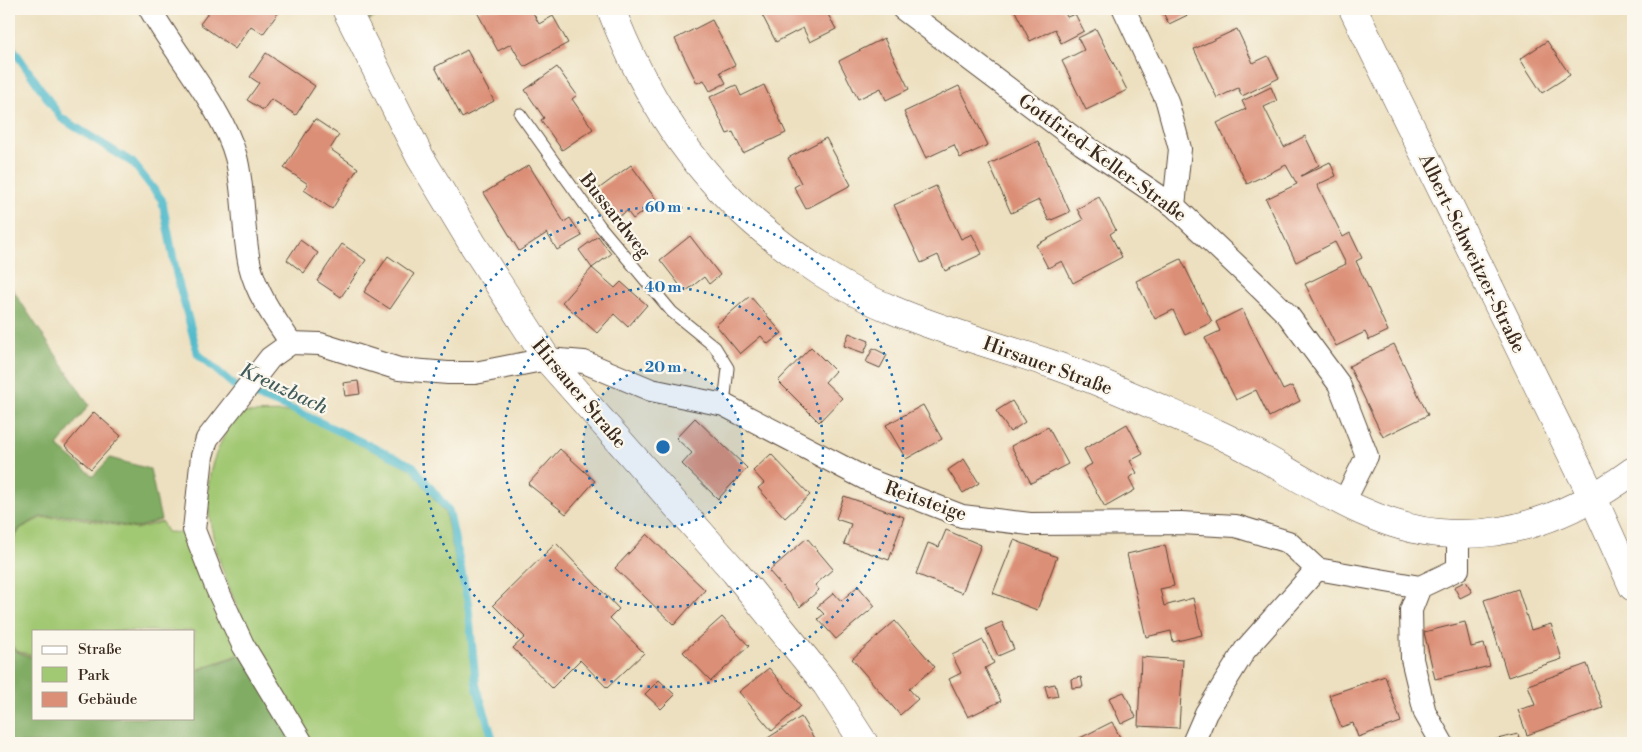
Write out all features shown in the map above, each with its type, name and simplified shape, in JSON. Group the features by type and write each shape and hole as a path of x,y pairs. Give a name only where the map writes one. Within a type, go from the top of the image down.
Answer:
{"main road":[{"name":"Hirsauer Straße","path":"346,9 420,157 472,243 547,359 734,572 826,684 864,743"},
{"name":"Hirsauer Straße","path":"611,9 637,72 687,151 753,221 814,267 861,295 891,310 1059,366 1232,440 1344,502 1398,525 1419,530 1458,534 1504,531 1526,526 1570,510 1593,498 1633,471"},
{"name":"Albert-Schweitzer-Straße","path":"1353,9 1593,498 1633,587"}],"street":[{"path":"150,9 165,36 211,105 236,156 250,266 263,300 291,344 270,358 207,439 202,456 194,530 217,589 243,645 302,743"},
{"name":"Gottfried-Keller-Straße","path":"904,9 1082,144 1174,206 1288,315 1340,384 1367,456 1344,502"},
{"path":"1124,9 1167,102 1180,149 1174,206"},
{"name":"Reitsteige","path":"291,344 320,344 399,369 448,373 475,373 547,359 584,362 651,390 724,405 866,479 962,516 1030,524 1181,523 1236,526 1288,542 1317,569"},
{"path":"1193,743 1210,706 1245,650 1317,569 1420,587 1458,569 1458,534"},
{"path":"1420,587 1411,610 1412,658 1425,712 1442,743"}],"lane":[{"name":"Bussardweg","path":"520,114 600,226 660,298 672,312 715,347 728,368 724,405"}],"green space":[{"path":"364,9 389,9 370,20"},
{"path":"9,284 89,405 57,446 93,476 110,458 150,469 161,520 136,528 70,515 40,517 20,528 9,545"},
{"path":"292,412 411,469 445,513 465,603 473,684 491,743 309,743 256,647 239,610 224,573 213,536 208,501 213,462 236,413"},
{"path":"71,517 136,529 162,522 167,532 190,533 245,652 195,671 195,630 32,630 32,655 17,651 9,642 9,547 21,528 41,518"},
{"path":"9,644 17,652 32,657 32,720 195,720 195,672 246,653 300,743 9,743"}],"building":[{"path":"211,9 281,9 263,34 251,26 235,49 200,24"},
{"path":"482,9 531,9 539,24 553,16 568,43 524,67 511,44 498,51 477,12"},
{"path":"759,9 825,9 836,29 810,42 803,28 776,42"},
{"path":"1014,9 1063,9 1067,17 1075,14 1084,31 1061,43 1055,29 1030,41"},
{"path":"1161,9 1200,9 1169,24"},
{"path":"712,20 735,65 720,72 726,83 710,91 704,80 697,83 675,39"},
{"path":"1096,29 1127,90 1086,110 1062,61 1084,50 1078,38"},
{"path":"1237,29 1253,63 1268,56 1279,78 1242,96 1238,88 1217,98 1194,49"},
{"path":"884,38 909,89 886,100 881,88 858,99 839,61"},
{"path":"1547,41 1570,75 1542,93 1520,59"},
{"path":"467,50 494,101 462,118 435,67"},
{"path":"266,53 315,86 296,115 271,99 263,110 247,100 259,83 250,77"},
{"path":"557,67 577,95 572,99 593,129 562,150 541,120 544,118 525,90"},
{"path":"736,85 741,96 764,85 786,133 743,153 733,132 727,134 710,97"},
{"path":"959,86 988,145 960,158 954,145 926,158 904,112"},
{"path":"1271,87 1277,101 1264,107 1284,147 1305,136 1319,165 1301,176 1330,162 1336,176 1317,185 1343,237 1350,233 1362,258 1356,261 1388,331 1369,340 1365,332 1336,346 1305,284 1346,264 1335,242 1296,262 1266,199 1297,184 1286,165 1247,184 1217,123 1246,109 1242,101"},
{"path":"315,119 339,135 330,149 358,168 332,209 304,190 308,184 284,168"},
{"path":"826,138 851,185 806,209 794,187 801,183 788,158"},
{"path":"1038,141 1070,212 1049,221 1039,200 1011,213 989,164"},
{"path":"529,165 564,222 570,218 582,236 557,250 547,233 519,251 484,193"},
{"path":"631,165 657,201 633,219 627,211 617,218 597,190"},
{"path":"936,186 961,239 972,234 982,254 945,271 938,255 921,263 894,205"},
{"path":"1099,197 1116,230 1110,234 1122,257 1073,283 1062,261 1048,268 1036,245 1083,220 1077,209"},
{"path":"598,236 611,254 592,268 579,250"},
{"path":"690,236 720,275 709,284 704,277 685,292 660,260"},
{"path":"300,240 318,253 304,273 287,260"},
{"path":"342,244 366,260 341,297 317,281"},
{"path":"388,256 414,274 390,309 364,292"},
{"path":"1181,259 1212,322 1185,335 1173,310 1155,319 1136,281"},
{"path":"592,268 615,288 621,282 647,305 628,327 614,314 597,333 562,302"},
{"path":"750,296 782,333 768,344 761,336 740,354 716,325"},
{"path":"1242,309 1283,390 1292,386 1300,401 1269,417 1256,390 1236,400 1205,338 1220,331 1216,322"},
{"path":"849,333 869,341 864,353 844,346"},
{"path":"1394,344 1428,415 1383,437 1349,366"},
{"path":"811,347 835,371 825,382 842,398 819,422 778,381"},
{"path":"873,348 887,355 880,368 866,362"},
{"path":"358,381 360,394 345,396 343,383"},
{"path":"1012,401 1025,422 1010,432 996,411"},
{"path":"923,405 942,439 906,459 886,425"},
{"path":"94,412 121,436 91,469 65,446"},
{"path":"695,418 747,468 718,499 682,464 692,453 676,438"},
{"path":"1127,424 1143,454 1130,461 1137,473 1129,478 1135,490 1105,507 1083,469 1092,464 1084,449"},
{"path":"1048,427 1068,464 1031,483 1011,446"},
{"path":"560,449 595,481 566,514 528,484"},
{"path":"771,454 810,495 785,518 758,488 764,483 753,471"},
{"path":"964,459 979,483 963,493 948,470"},
{"path":"844,496 904,517 889,560 844,544 851,524 836,519"},
{"path":"946,530 981,545 962,593 916,574 928,543 939,547"},
{"path":"647,534 705,590 674,625 615,568"},
{"path":"807,538 833,569 815,585 819,590 800,607 769,571"},
{"path":"1014,540 1057,557 1037,610 993,593"},
{"path":"556,543 619,609 610,618 644,653 607,688 580,660 552,688 513,648 525,637 493,605"},
{"path":"1165,545 1174,586 1160,589 1164,606 1193,598 1202,635 1173,642 1171,631 1146,637 1127,554"},
{"path":"1466,581 1472,592 1460,598 1454,587"},
{"path":"858,586 875,606 836,639 818,619 824,614 817,607 834,593 841,601"},
{"path":"1518,589 1531,630 1551,624 1562,659 1508,677 1484,600"},
{"path":"722,617 749,646 711,681 683,652"},
{"path":"895,621 935,667 909,689 918,699 900,715 852,659"},
{"path":"1002,622 1014,649 998,656 986,629"},
{"path":"1465,622 1471,647 1484,644 1490,666 1435,679 1424,632"},
{"path":"983,640 994,663 985,668 1001,701 968,717 949,679 961,673 952,655"},
{"path":"1141,657 1183,660 1179,728 1138,726"},
{"path":"1587,664 1603,708 1527,735 1518,710 1535,705 1528,685"},
{"path":"769,668 801,706 772,731 739,692"},
{"path":"1385,676 1401,722 1358,737 1353,723 1341,727 1329,695"},
{"path":"1081,677 1083,687 1072,688 1071,679"},
{"path":"659,680 675,695 661,709 645,694"},
{"path":"1055,684 1058,696 1048,698 1045,686"},
{"path":"1124,692 1136,717 1121,724 1109,698"},
{"path":"801,717 817,743 765,743 763,741"},
{"path":"1112,722 1123,743 1070,743"},
{"path":"1518,734 1520,743 1494,743 1493,740"}],"waterway":[{"name":"Kreuzbach","path":"9,43 61,118 133,163 162,200 177,277 198,354 237,388 294,410 413,466 449,511 468,603 476,685 494,743"}]}
